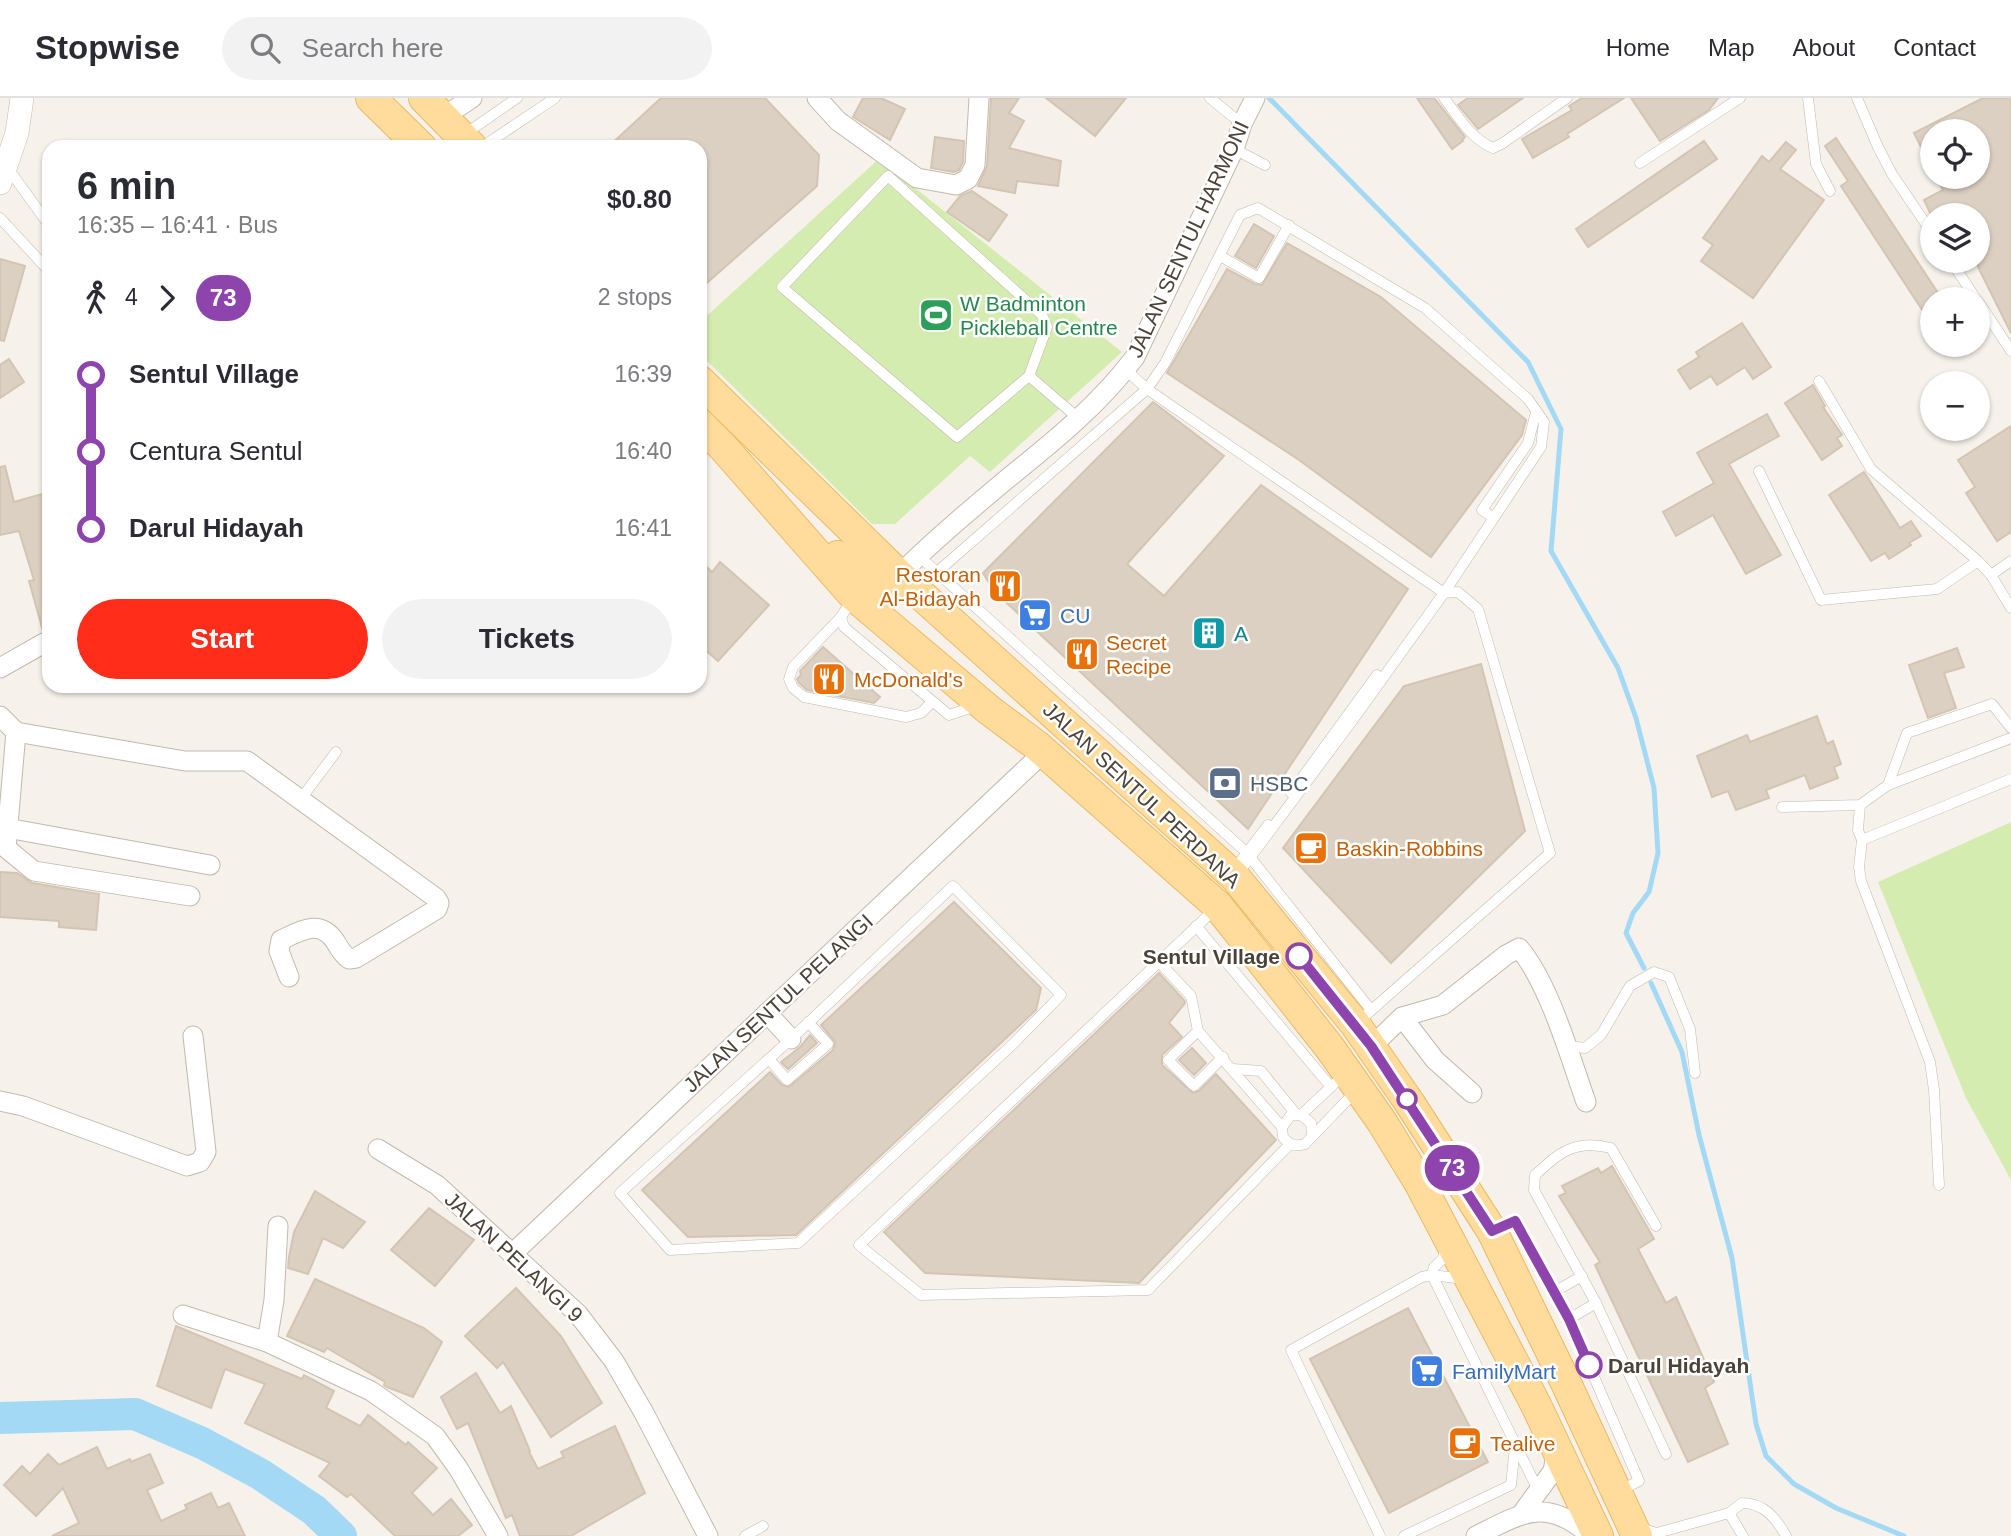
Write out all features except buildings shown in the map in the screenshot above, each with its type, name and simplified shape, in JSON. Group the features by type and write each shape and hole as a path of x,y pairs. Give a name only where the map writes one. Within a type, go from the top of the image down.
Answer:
{"main road":[{"path":"371,98 414,140"},
{"name":"JALAN SENTUL PERDANA","path":"707,388 903,572 1241,865 1361,1024 1492,1231 1634,1531"},
{"name":"JALAN SENTUL PERDANA","path":"707,432 722,446 847,607 972,695 1044,752 1218,906 1382,1122 1445,1228 1478,1291 1557,1447 1598,1536"},
{"path":"722,446 861,578 873,583 903,572 897,615 945,663 972,695"},
{"path":"1350,1080 1371,1059 1350,1028 1361,1024"},
{"path":"1350,1080 1384,1079 1409,1102"}],"street":[{"path":"3,175 10,137 22,98"},
{"path":"10,137 32,113 40,98"},
{"path":"450,122 472,98"},
{"path":"817,98 838,121 917,178 956,184 968,179 975,165 979,98"},
{"name":"JALAN SENTUL HARMONI","path":"903,572 1078,418 1135,357 1234,149 1242,124 1255,98"},
{"path":"0,668 42,644"},
{"path":"0,716 16,732 185,761 247,761 436,898 439,903 437,909 356,958 349,959 344,955 327,930 319,927 281,940 279,951 289,977"},
{"path":"16,732 5,848 34,871 190,896"},
{"name":"JALAN SENTUL PELANGI","path":"512,1254 1044,752"},
{"path":"7,828 210,865"},
{"path":"1361,1024 1402,1017 1443,1005 1506,955 1519,948 1537,974 1586,1102"},
{"path":"767,1013 791,1038"},
{"path":"1402,1017 1435,1060 1472,1093"},
{"path":"0,1101 23,1106 187,1166 200,1162 206,1152 193,1036"},
{"name":"JALAN PELANGI 9","path":"378,1149 437,1185 578,1314 614,1361 708,1536"},
{"path":"267,1342 274,1300 278,1226"},
{"path":"183,1315 267,1342 371,1391 435,1436 458,1468 498,1536"},
{"path":"1523,1513 1553,1471 1557,1447"},
{"path":"1476,1536 1523,1513 1556,1514 1574,1521 1591,1536"}],"lane":[{"path":"450,122 517,98"},
{"path":"450,122 555,98"},
{"path":"1210,98 1242,124"},
{"path":"1444,98 1473,136 1482,144 1493,148 1567,98"},
{"path":"1640,163 1740,98"},
{"path":"1808,98 1816,164 1830,191"},
{"path":"1857,98 1892,174 1920,215"},
{"path":"1234,149 1265,165"},
{"path":"3,175 42,217"},
{"path":"888,176 1042,315 1047,327 1029,376 957,436 782,287 888,176"},
{"path":"903,572 936,573 1108,725 1241,865 1444,593 1541,447 1544,422 1528,399 1425,309 1258,208 1240,215 1165,363 1147,389 936,573"},
{"path":"0,218 42,263"},
{"path":"1220,256 1259,278 1289,225"},
{"path":"1990,320 2011,351"},
{"path":"1125,369 1147,389 1444,593 1458,592 1478,609 1550,853 1361,1024"},
{"path":"1029,376 1078,418"},
{"path":"1819,381 1871,469 1978,561 1991,575 2011,608"},
{"path":"1759,471 1821,600 1937,589 1978,561"},
{"path":"1991,575 2011,561"},
{"path":"847,607 793,667 789,679 797,692 804,697 906,717 921,713 932,702"},
{"path":"847,607 844,627 949,715 972,695"},
{"path":"1888,785 1907,733 1992,705 2011,728"},
{"path":"1782,807 1860,804 1888,785 2011,738"},
{"path":"300,800 336,752"},
{"path":"1862,840 2011,779"},
{"path":"1860,804 1858,830 1862,840 1859,867 1861,881 1930,1062 1939,1185"},
{"path":"953,886 1062,995 1013,1044 798,1243 670,1250 620,1193 791,1038 953,886"},
{"path":"1218,906 859,1245 921,1295 1148,1290 1290,1144"},
{"path":"1196,926 1350,1080"},
{"path":"1159,962 1191,996 1198,1031 1282,1127 1283,1137 1290,1144 1305,1144 1350,1080"},
{"path":"1566,1046 1585,1048 1593,1042 1601,1035 1630,986 1654,972 1661,973 1669,976 1690,1029 1695,1073"},
{"path":"769,1059 788,1080 828,1044 808,1022"},
{"path":"1198,1031 1168,1060 1194,1086 1223,1058"},
{"path":"1233,1069 1261,1071 1299,1115 1311,1123 1312,1136"},
{"path":"1282,1127 1287,1118 1299,1115 1350,1080"},
{"path":"1656,1226 1611,1148 1582,1144 1554,1157 1535,1175 1534,1190 1596,1303 1666,1454"},
{"path":"1492,1231 1515,1221 1569,1319 1639,1481 1616,1492"},
{"path":"1445,1228 1443,1259 1434,1267 1432,1275 1538,1490"},
{"path":"1380,1536 1291,1350 1422,1277 1432,1275 1465,1279 1478,1291"},
{"path":"1554,1292 1582,1276"},
{"path":"1569,1319 1596,1303"},
{"path":"1404,1536 1417,1533 1511,1485 1515,1447"},
{"path":"1634,1531 1657,1533 1729,1513 1742,1503 1756,1503 1771,1514 1786,1536"},
{"path":"1729,1513 1743,1536"},
{"path":"745,1536 763,1526"}],"green space":[{"name":"W Badminton Pickleball Centre","path":"882,156 910,184 1122,352 990,472 970,456 895,524 872,524 707,361 707,316"},
{"path":"2011,822 2011,1180 1966,1098 1878,882"}],"waterway":[{"path":"1269,98 1528,362 1561,429 1551,551 1618,668 1636,718 1654,788 1658,853 1649,892 1633,913 1626,933 1644,968"},
{"path":"1651,983 1682,1052 1699,1135 1732,1258 1756,1424 1766,1456 1794,1484 1836,1508 1904,1536"},
{"path":"0,1418 135,1414 202,1443 260,1474 314,1510 341,1536"}],"bus line":[{"name":"73","path":"1299,956 1371,1046 1492,1231 1515,1221 1569,1319 1589,1365"}],"place":[{"name":"W Badminton Pickleball Centre","path":"936,315"},
{"name":"Restoran Al-Bidayah","path":"1005,586"},
{"name":"CU","path":"1035,615"},
{"name":"A","path":"1209,633"},
{"name":"Secret Recipe","path":"1082,654"},
{"name":"McDonald's","path":"829,679"},
{"name":"HSBC","path":"1225,783"},
{"name":"Baskin-Robbins","path":"1311,848"},
{"name":"Sentul Village","path":"1299,956"},
{"name":"Darul Hidayah","path":"1589,1365"},
{"name":"FamilyMart","path":"1427,1371"},
{"name":"Tealive","path":"1465,1443"}]}
